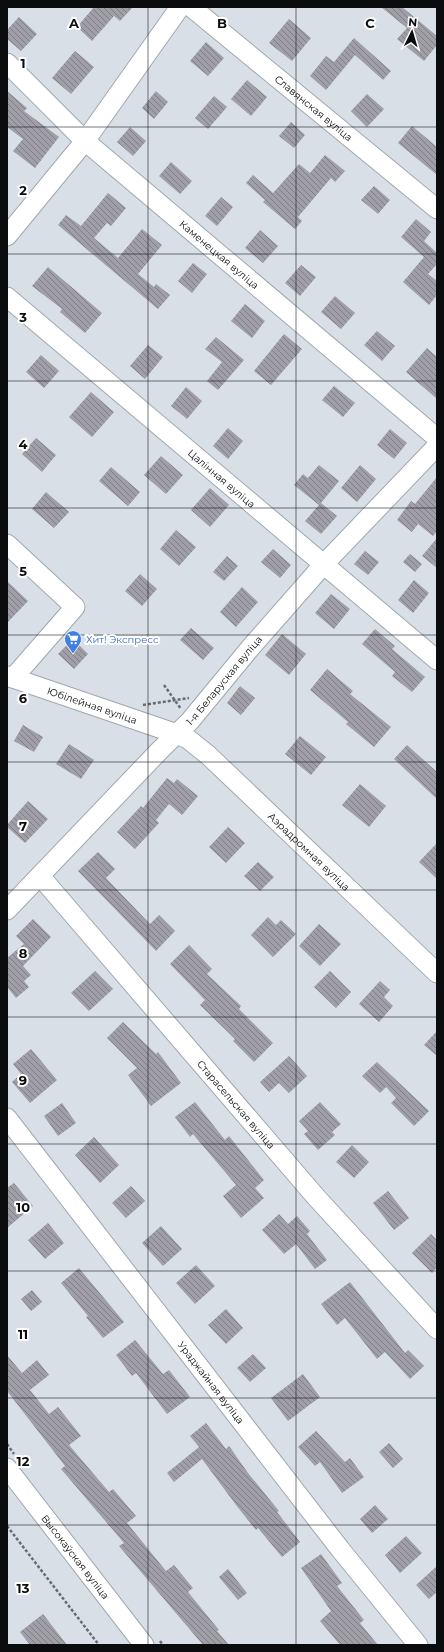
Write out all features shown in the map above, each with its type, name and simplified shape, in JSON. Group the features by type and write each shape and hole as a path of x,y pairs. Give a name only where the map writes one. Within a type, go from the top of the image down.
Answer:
{"street":[{"path":"7,236 85,141 180,7"},
{"name":"Славянская вуліца","path":"191,7 437,209"},
{"name":"Каменецкая вуліца","path":"7,63 85,141 437,438"},
{"name":"Цалінная вуліца","path":"7,297 437,660"},
{"name":"1-я Беларуская вуліца","path":"7,910 183,728 324,564 437,446"},
{"path":"7,544 75,607 10,677"},
{"name":"Юбілейная вуліца","path":"10,677 183,728"},
{"name":"Аэрадромная вуліца","path":"183,728 188,739 208,755 437,973"},
{"name":"Старасельская вуліца","path":"40,876 316,1197 437,1329"},
{"name":"Ураджайная вуліца","path":"7,1118 340,1549 418,1645"},
{"name":"Высокаўская вуліца","path":"7,1468 144,1645"}],"path":[{"path":"164,685 175,700 183,728"},
{"path":"142,705 212,694"},
{"path":"7,1526 99,1645"}],"building":[{"path":"94,7 133,7 120,21 114,16 92,41 77,27"},
{"path":"381,7 402,7 437,36 437,45 424,61 397,39 407,28"},
{"path":"19,17 37,34 21,51 7,39 7,30"},
{"path":"289,19 311,38 292,61 269,43"},
{"path":"354,38 391,71 383,80 355,55 326,90 310,76 326,56 334,62"},
{"path":"206,42 224,58 208,76 190,61"},
{"path":"75,51 94,67 71,94 52,78"},
{"path":"247,80 267,97 251,116 231,99"},
{"path":"7,91 27,108 24,111 59,137 35,168 13,151 23,139 7,127"},
{"path":"156,91 168,102 154,119 142,108"},
{"path":"367,94 384,109 367,127 351,111"},
{"path":"214,96 227,107 208,129 195,118"},
{"path":"291,122 305,135 294,148 279,136"},
{"path":"412,126 437,147 437,175 398,143"},
{"path":"130,127 146,141 133,156 117,142"},
{"path":"325,155 345,171 335,182 331,178 298,217 302,221 295,229 263,202 265,200 246,183 253,175 273,193 299,164 310,173"},
{"path":"171,162 192,181 180,194 159,176"},
{"path":"374,186 390,200 378,214 361,200"},
{"path":"108,193 126,208 111,226 107,223 94,238 118,258 142,229 162,245 138,274 154,287 156,284 170,295 158,309 58,225 66,215 81,226"},
{"path":"221,197 233,207 217,226 205,216"},
{"path":"416,219 431,232 424,241 437,253 437,264 428,274 437,281 437,295 429,305 403,282 424,257 401,237"},
{"path":"260,230 278,246 263,263 245,248"},
{"path":"193,263 207,274 192,293 178,281"},
{"path":"301,265 316,277 300,296 285,283"},
{"path":"48,267 102,313 85,333 60,312 62,309 32,286"},
{"path":"335,296 355,313 341,329 321,312"},
{"path":"245,304 265,321 252,338 231,321"},
{"path":"377,331 395,346 382,361 364,345"},
{"path":"284,334 302,349 271,385 254,371"},
{"path":"216,337 244,360 218,390 207,381 222,362 205,349"},
{"path":"148,345 163,357 145,379 130,366"},
{"path":"427,348 437,357 437,399 406,372"},
{"path":"41,355 59,371 44,388 26,372"},
{"path":"334,386 355,403 343,417 322,400"},
{"path":"186,387 202,401 187,419 171,406"},
{"path":"91,392 114,412 92,437 69,417"},
{"path":"228,428 243,441 228,459 213,446"},
{"path":"390,429 407,443 394,459 377,445"},
{"path":"36,438 56,455 42,472 22,454"},
{"path":"161,456 183,475 166,494 144,475"},
{"path":"319,465 339,481 321,503 337,516 321,534 305,521 319,505 294,485 303,474 308,478"},
{"path":"360,465 376,479 357,502 341,488"},
{"path":"111,467 140,492 128,506 99,481"},
{"path":"437,477 437,531 433,536 418,524 412,532 397,520 411,501 415,504"},
{"path":"210,488 229,505 210,527 191,510"},
{"path":"46,492 69,512 54,528 32,509"},
{"path":"176,530 196,547 179,566 160,549"},
{"path":"437,538 437,568 422,556"},
{"path":"273,549 291,565 280,578 261,562"},
{"path":"365,551 379,562 368,575 354,564"},
{"path":"410,554 422,564 415,572 403,562"},
{"path":"227,556 238,566 224,581 213,572"},
{"path":"140,574 157,589 142,606 125,591"},
{"path":"414,580 429,593 413,613 398,600"},
{"path":"7,581 28,601 7,623"},
{"path":"242,587 258,602 236,627 220,612"},
{"path":"331,594 350,609 334,629 315,613"},
{"path":"191,628 214,648 203,660 180,640"},
{"path":"375,629 395,646 392,649 425,677 412,692 392,676 395,672 362,644"},
{"path":"282,634 306,654 289,675 265,655"},
{"name":"Хит! Экспресс","path":"73,639 88,654 74,669 58,654"},
{"path":"327,669 353,691 350,694 391,727 374,747 346,724 348,722 310,690"},
{"path":"240,686 255,698 241,715 227,703"},
{"path":"23,725 43,737 34,752 14,741"},
{"path":"300,736 326,757 311,775 285,754"},
{"path":"69,744 94,760 81,779 56,764"},
{"path":"407,745 437,772 437,799 394,759"},
{"path":"167,778 174,783 177,779 198,796 182,815 169,804 156,820 159,823 135,849 117,832 141,806 143,808"},
{"path":"360,784 386,806 369,827 342,805"},
{"path":"28,801 48,819 25,843 7,827 7,825"},
{"path":"228,827 245,843 226,863 209,847"},
{"path":"437,843 437,879 419,862"},
{"path":"98,852 115,869 106,878 150,924 159,915 175,931 156,951 78,871"},
{"path":"258,862 274,877 260,891 244,876"},
{"path":"268,917 276,925 281,920 296,934 273,957 251,935"},
{"path":"33,919 51,937 23,966 31,975 24,981 29,987 16,998 7,987 7,958 24,944 16,936"},
{"path":"319,924 341,944 320,966 299,946"},
{"path":"189,945 212,969 207,974 241,1006 239,1009 273,1043 254,1062 233,1041 235,1039 200,1005 205,1000 170,964"},
{"path":"95,971 113,989 89,1011 71,993"},
{"path":"330,971 351,992 336,1008 314,987"},
{"path":"380,981 390,990 384,997 393,1006 379,1022 359,1004"},
{"path":"123,1022 156,1054 158,1052 181,1083 151,1106 128,1075 137,1068 107,1038"},
{"path":"437,1031 437,1056 424,1045"},
{"path":"31,1049 57,1080 30,1103 12,1082 21,1074 13,1064"},
{"path":"289,1056 307,1076 289,1093 279,1083 269,1092 260,1082"},
{"path":"377,1062 429,1111 414,1126 391,1103 396,1098 386,1087 380,1093 362,1076"},
{"path":"195,1102 225,1140 229,1136 264,1180 255,1188 264,1198 241,1218 223,1196 236,1185 193,1134 190,1137 175,1117"},
{"path":"320,1102 341,1124 332,1132 335,1135 318,1150 304,1134 308,1131 299,1121"},
{"path":"62,1103 76,1123 58,1136 44,1116"},
{"path":"94,1137 119,1165 100,1183 75,1155"},
{"path":"352,1145 369,1162 354,1178 336,1162"},
{"path":"14,1183 33,1206 7,1228 7,1188"},
{"path":"131,1186 145,1201 126,1218 112,1203"},
{"path":"388,1191 409,1218 394,1230 373,1203"},
{"path":"279,1214 288,1224 297,1216 310,1231 307,1234 327,1260 315,1269 296,1244 284,1254 262,1230"},
{"path":"48,1223 64,1243 45,1259 28,1240"},
{"path":"161,1226 182,1249 163,1266 142,1243"},
{"path":"431,1234 437,1240 437,1267 432,1273 412,1253"},
{"path":"196,1265 215,1286 195,1304 176,1283"},
{"path":"79,1268 124,1322 103,1338 86,1317 88,1316 61,1283"},
{"path":"350,1282 405,1353 408,1350 424,1366 410,1379 385,1352 377,1359 345,1318 337,1325 321,1304"},
{"path":"32,1290 42,1302 31,1311 21,1299"},
{"path":"226,1309 243,1328 226,1344 208,1325"},
{"path":"135,1340 163,1374 169,1370 190,1397 167,1414 136,1373 132,1376 116,1355"},
{"path":"253,1354 266,1368 250,1382 237,1368"},
{"path":"7,1355 22,1373 37,1360 49,1375 30,1390 49,1414 58,1407 81,1436 69,1445 109,1492 113,1489 136,1516 127,1523 166,1571 174,1565 193,1588 188,1592 219,1630 217,1631 229,1645 203,1645 119,1546 124,1543 61,1469 65,1466 7,1391"},
{"path":"303,1374 320,1397 288,1421 271,1398"},
{"path":"206,1423 226,1449 229,1446 248,1473 279,1511 277,1512 300,1542 282,1557 258,1528 256,1530 202,1459 174,1482 167,1473 199,1447 190,1436"},
{"path":"316,1431 345,1462 350,1458 364,1477 342,1493 320,1462 315,1466 298,1447"},
{"path":"389,1443 403,1459 393,1468 379,1452"},
{"path":"375,1505 388,1519 372,1533 360,1519"},
{"path":"406,1536 422,1553 400,1573 385,1555"},
{"path":"321,1554 342,1583 337,1586 364,1620 360,1623 378,1645 340,1645 320,1621 331,1611 301,1568"},
{"path":"437,1566 437,1592 429,1599 416,1585"},
{"path":"228,1569 247,1593 238,1600 219,1577"},
{"path":"43,1614 67,1645 30,1645 20,1632"}],"place":[{"name":"Хит! Экспресс","path":"73,654"}]}
